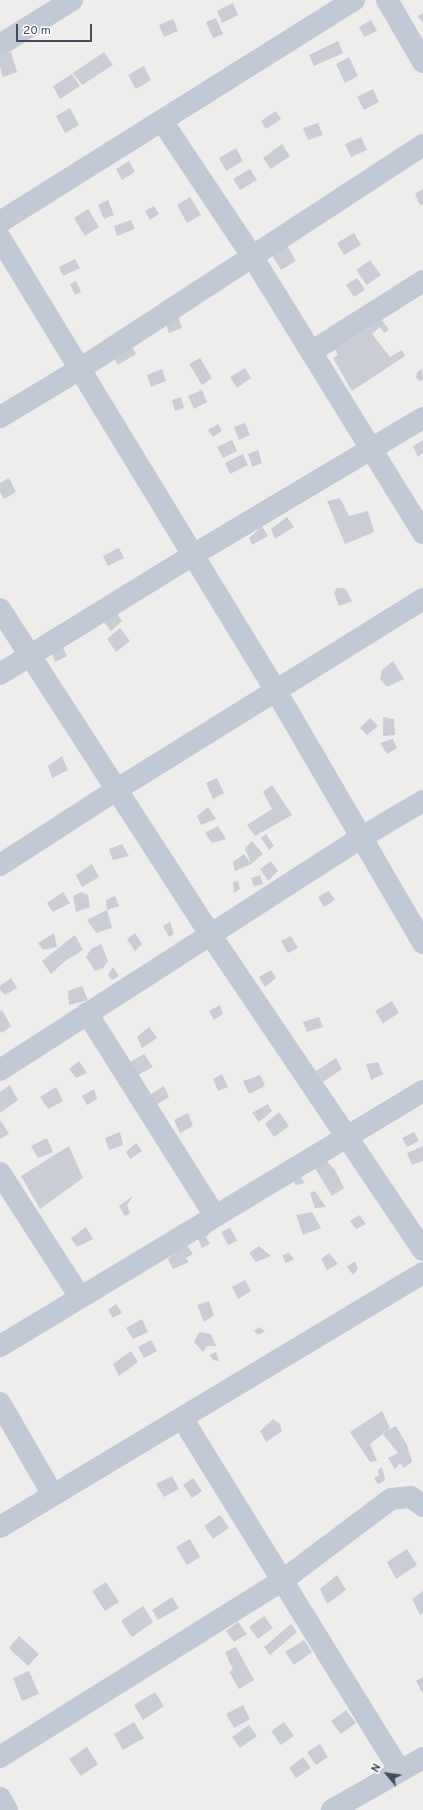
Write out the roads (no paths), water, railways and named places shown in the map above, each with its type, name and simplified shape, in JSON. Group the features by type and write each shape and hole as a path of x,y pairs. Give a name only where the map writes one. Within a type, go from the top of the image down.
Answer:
{"street":[{"path":"0,45 72,0"},
{"path":"0,222 354,0"},
{"path":"387,0 423,62"},
{"path":"162,121 252,256 423,533"},
{"path":"0,417 80,369 423,145"},
{"path":"0,238 276,691 423,943"},
{"path":"311,352 423,281"},
{"path":"0,674 193,555 423,418"},
{"path":"3,858 116,790 423,599"},
{"path":"0,609 210,934 423,1250"},
{"path":"0,1070 362,837 423,801"},
{"path":"87,1013 215,1216"},
{"path":"0,1346 423,1091"},
{"path":"0,1173 80,1297"},
{"path":"0,1526 423,1273"},
{"path":"0,1403 7,1431 52,1495"},
{"path":"182,1418 400,1771"},
{"path":"0,1757 283,1580 391,1499 411,1497 423,1506"},
{"path":"332,1810 423,1758"},
{"path":"0,1798 7,1810"}]}
